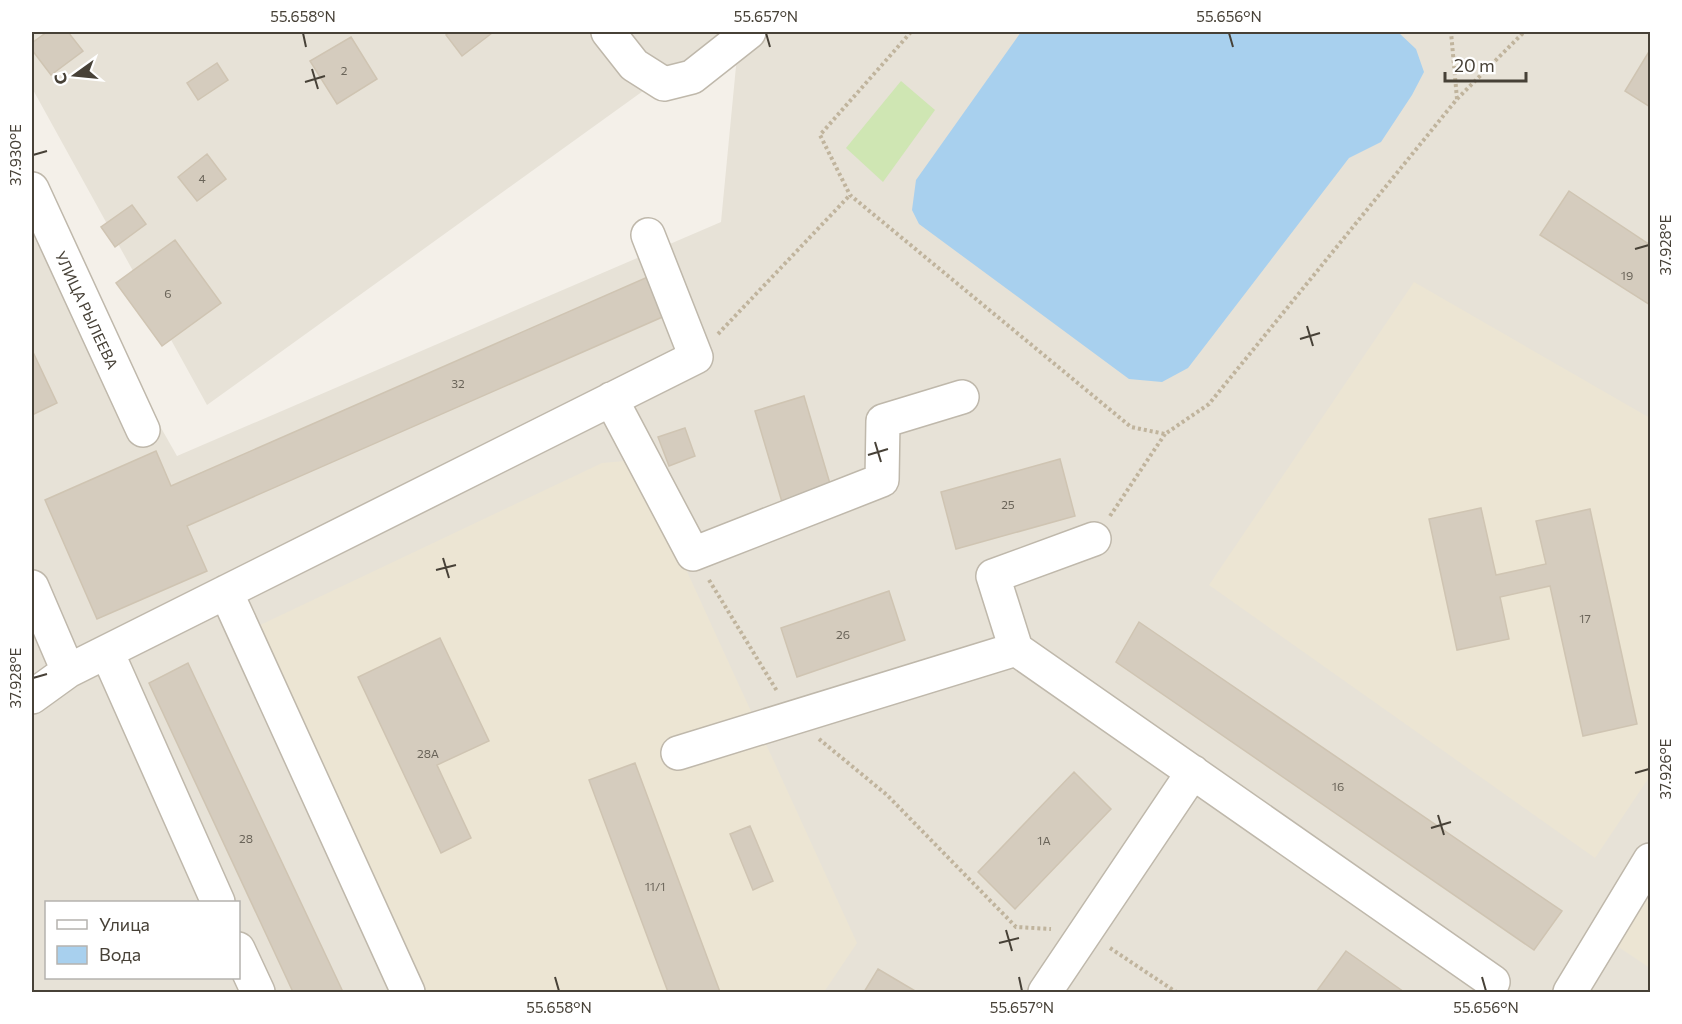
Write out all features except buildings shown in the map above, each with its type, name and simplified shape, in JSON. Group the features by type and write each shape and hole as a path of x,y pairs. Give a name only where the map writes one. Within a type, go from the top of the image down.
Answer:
{"street":[{"path":"608,32 634,65 664,84 692,77 750,32"},
{"name":"УЛИЦА РЫЛЕЕВА","path":"32,189 143,430"},
{"path":"32,697 68,671 696,357 648,235"},
{"path":"611,399 693,554 882,480 883,421 962,397"},
{"path":"1094,539 993,576 1016,649 1193,772 1495,989"},
{"path":"32,587 68,671"},
{"path":"226,592 408,993"},
{"path":"678,753 1016,649"},
{"path":"106,652 217,901"},
{"path":"1045,993 1193,772"},
{"path":"1570,993 1650,860"},
{"path":"240,953 258,993"}],"path":[{"path":"912,32 820,135 850,195 1131,427 1165,434"},
{"path":"1451,32 1457,99"},
{"path":"1094,539 1165,434 1209,404 1457,99 1524,32"},
{"path":"696,357 850,195"},
{"path":"693,554 794,718 886,795 1016,927 1086,932 1176,993"}],"shaded area":[{"path":"32,32 725,32 207,405 32,88"},
{"path":"769,32 1650,32 1650,992 32,992 32,201 177,456 721,222 737,56"},
{"path":"1414,282 1650,418 1650,776 1595,858 1209,585"},
{"path":"636,460 857,943 824,992 424,992 258,626 602,463"},
{"path":"1650,893 1650,968 1617,946"}],"green space":[{"path":"901,81 935,110 883,182 846,148"}],"water":[{"path":"1021,32 1398,32 1416,49 1424,72 1412,95 1381,142 1349,158 1188,368 1162,382 1129,379 919,224 912,210 916,180"}]}
